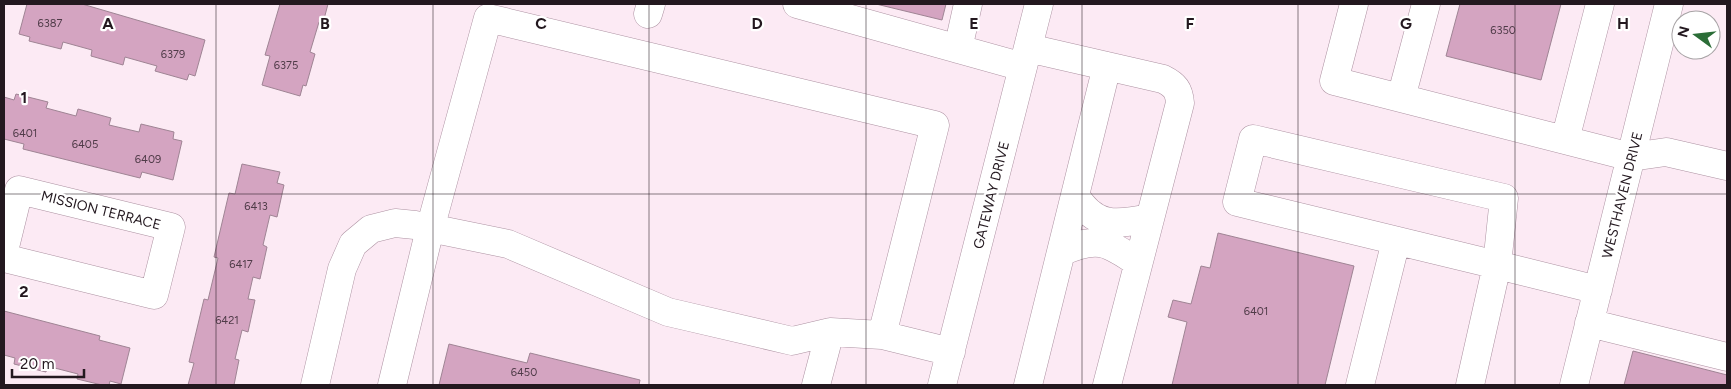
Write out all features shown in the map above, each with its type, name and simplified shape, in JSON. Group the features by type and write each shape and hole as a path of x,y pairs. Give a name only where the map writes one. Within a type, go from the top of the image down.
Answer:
{"street":[{"path":"797,4 958,48 1107,66 1163,79 1172,84 1179,92 1180,103 1107,385"},
{"path":"958,48 968,4"},
{"name":"GATEWAY DRIVE","path":"942,385 1039,4"},
{"path":"1354,4 1334,81 1631,157 1666,152 1727,166"},
{"path":"1401,98 1426,4"},
{"path":"1565,140 1600,4"},
{"name":"WESTHAVEN DRIVE","path":"1574,385 1669,4"},
{"path":"392,385 430,229 488,18 935,125 882,335"},
{"path":"1028,385 1107,66"},
{"path":"1470,385 1497,266 1504,198 1253,139 1237,202 1497,266 1598,290"},
{"name":"MISSION TERRACE","path":"4,251 19,190 171,227 154,295 4,258"},
{"path":"1075,195 1083,208 1104,221 1118,224 1150,218"},
{"path":"315,385 342,269 354,244 371,228 395,223 415,225 508,244 668,312 792,341 830,332 882,335 951,352"},
{"path":"1061,252 1091,241 1108,244 1122,251 1138,263"},
{"path":"1360,385 1396,241"},
{"path":"1589,323 1727,357"},
{"path":"816,385 830,332"}],"building":[{"path":"27,4 82,4 205,40 195,76 189,74 187,80 155,71 157,66 125,57 123,65 91,56 92,50 63,42 61,49 29,41 30,37 19,34"},
{"path":"280,4 328,4 323,23 319,22 310,52 315,54 306,86 303,85 300,96 262,85 270,56 265,55"},
{"path":"876,4 946,4 942,20"},
{"path":"1460,4 1561,4 1541,80 1446,56"},
{"path":"16,94 48,102 46,108 76,116 78,109 111,118 109,125 139,132 141,124 174,132 173,139 182,141 173,180 142,172 140,178 23,149 24,144 4,139 4,97 14,100"},
{"path":"242,164 280,172 277,183 284,185 277,217 270,215 263,245 267,247 260,279 253,277 248,299 255,300 248,332 242,330 235,359 239,360 234,385 188,385 194,363 189,362 204,299 208,300 218,258 214,257 229,193 235,194"},
{"path":"1218,233 1354,266 1325,385 1172,385 1187,322 1168,317 1173,300 1191,304 1201,266 1210,268"},
{"path":"4,311 100,336 99,340 130,348 121,384 110,381 109,385 102,385 77,379 78,374 47,366 46,372 14,364 15,358 4,355"},
{"path":"449,344 527,363 530,353 640,380 639,385 439,385"},
{"path":"1633,351 1727,375 1727,385 1624,385"}]}
